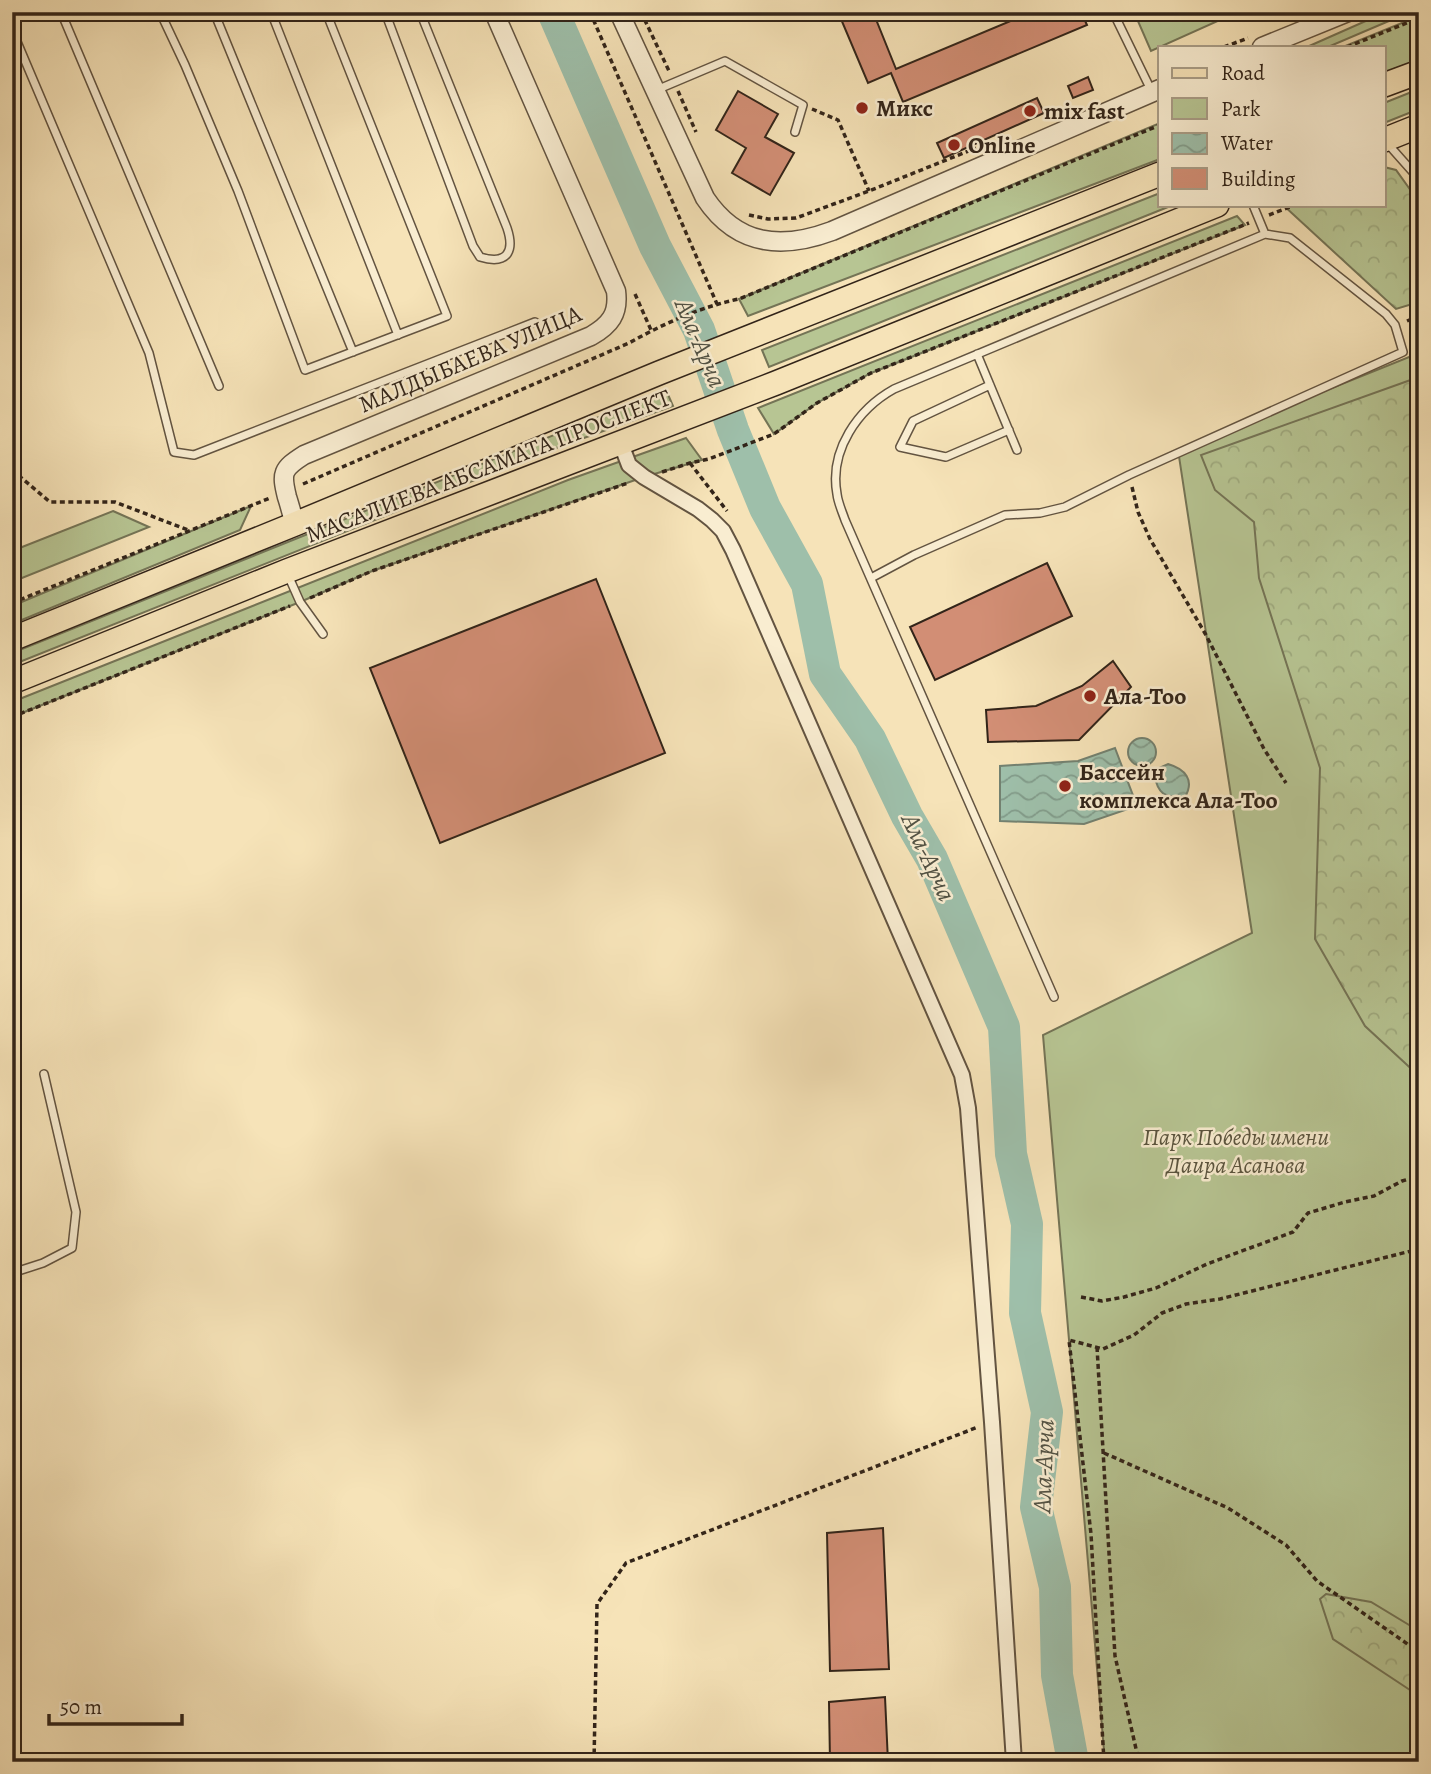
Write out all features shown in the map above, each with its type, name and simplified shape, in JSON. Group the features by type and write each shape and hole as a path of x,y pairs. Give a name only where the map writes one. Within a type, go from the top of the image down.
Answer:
{"main road":[{"path":"1386,84 1419,72"},
{"path":"1386,139 1419,126"},
{"name":"МАСАЛИЕВА АБСАМАТА ПРОСПЕКТ","path":"12,639 755,334 1158,175"},
{"name":"МАСАЛИЕВА АБСАМАТА ПРОСПЕКТ","path":"12,682 287,571 776,383 1215,206"}],"street":[{"name":"МАЛДЫБАЕВА УЛИЦА","path":"286,491 283,479 286,470 304,455 592,336 610,322 615,313 616,291 494,12"},
{"path":"619,12 698,185 712,208 721,219 744,234 758,239 784,242 813,238 832,231 1156,91"},
{"path":"1264,46 1348,12"},
{"path":"621,444 629,465 698,509 723,531 962,1075 968,1108 992,1422 1014,1762"},
{"path":"286,491 295,524"}],"lane":[{"path":"61,12 219,386"},
{"path":"160,12 238,191 305,370 447,316 326,12"},
{"path":"214,12 353,352"},
{"path":"271,12 398,335"},
{"path":"385,12 473,246 480,257 491,260 502,258 512,241 420,12"},
{"path":"1113,12 1156,91"},
{"path":"12,30 149,353 174,452 194,455 535,322"},
{"path":"654,91 725,61 803,105 795,132"},
{"path":"1386,142 1419,179"},
{"path":"1253,206 1265,234"},
{"path":"871,578 914,555 1005,515 1041,513 1065,507 1129,475 1403,352 1395,325 1386,314 1290,237 1265,234 894,389 880,397 860,416 845,439 836,478 836,493 845,520 1054,997"},
{"path":"977,354 1017,450"},
{"path":"990,385 914,421 900,447 946,457 1009,430"},
{"path":"287,571 300,602 323,634"},
{"path":"12,1273 43,1263 72,1248 76,1212 44,1074"}],"path":[{"path":"590,12 717,303"},
{"path":"641,12 700,142"},
{"path":"1349,46 1418,15"},
{"path":"616,74 620,64"},
{"path":"803,105 838,120 869,191"},
{"path":"12,603 286,491 629,343 651,330 717,303 738,299 1158,126"},
{"path":"747,215 768,219 796,218 979,147"},
{"path":"12,717 372,571 644,477 709,459 774,434 817,403 870,373 1292,206"},
{"path":"644,315 651,330"},
{"path":"690,463 726,510"},
{"path":"12,470 50,502 115,502 190,531"},
{"path":"1129,475 1150,539 1206,635 1264,749 1286,783"},
{"path":"1082,1297 1102,1301 1156,1288 1207,1264 1293,1231 1308,1213 1374,1196 1402,1181 1419,1176"},
{"path":"1104,1762 1091,1534 1069,1340 1104,1349 1135,1335 1162,1313 1186,1304 1419,1249"},
{"path":"1097,1347 1115,1656 1139,1762"},
{"path":"594,1762 597,1604 626,1563 992,1422"},
{"path":"1103,1452 1228,1508 1286,1545 1317,1581 1419,1652"}],"green space":[{"path":"1134,12 1217,12 1220,20 1151,51"},
{"path":"1386,12 1410,12 1330,46 1309,46"},
{"path":"1419,16 1418,60 1386,72 1386,46 1345,46"},
{"path":"1419,89 1419,109 1386,122 1386,102"},
{"path":"1158,124 1158,160 748,316 739,299"},
{"path":"1386,168 1396,170 1419,202 1419,302 1396,309 1284,206 1386,206"},
{"path":"1158,194 1158,206 1171,206 769,367 762,350"},
{"path":"1237,216 1245,225 871,373 817,403 774,434 758,408"},
{"name":"Парк Победы имени Даира Асанова","path":"1419,353 1419,1762 1105,1762 1043,1035 1252,933 1178,450"},
{"path":"1419,377 1419,1076 1365,1026 1315,939 1320,768 1259,578 1254,522 1215,490 1201,455"},
{"path":"666,390 673,406 545,452 12,665 12,653"},
{"path":"686,438 702,460 644,477 372,571 12,717 12,702 568,480"},
{"path":"251,506 240,530 12,624 12,606"},
{"path":"113,511 149,527 12,582 12,551"},
{"path":"1326,1594 1371,1602 1419,1631 1419,1696 1333,1639 1320,1599"}],"water":[{"path":"1142,738 1152,742 1156,752 1152,762 1142,766 1132,762 1128,752 1132,742"},
{"name":"Бассейн комплекса Ала-Тоо","path":"1115,748 1137,806 1084,824 1000,821 1000,766 1078,761"},
{"path":"1168,764 1187,776 1189,785 1185,797 1172,797 1160,790 1154,774"}],"building":[{"path":"838,12 873,12 896,69 1032,12 1081,12 1087,25 903,102 891,73 868,83"},
{"path":"1088,77 1093,90 1073,98 1068,86"},
{"path":"738,91 778,114 765,137 794,153 770,195 732,173 746,148 716,130"},
{"path":"1037,98 1044,113 944,158 937,143"},
{"name":"Ала-Тоо","path":"1047,563 1072,616 935,680 910,627"},
{"path":"596,579 665,753 440,843 370,668"},
{"name":"Ала-Тоо","path":"1113,661 1131,687 1079,740 988,742 986,710 1036,706 1082,686"},
{"path":"883,1528 889,1669 830,1671 827,1533"},
{"path":"885,1697 888,1762 830,1762 829,1702"}],"waterway":[{"name":"Ала-Арча","path":"553,12 655,246 699,330 733,430 765,508 807,584 825,674 870,739 907,816 932,859 1004,1027 1011,1154 1027,1224 1025,1313 1047,1412 1036,1507 1055,1587 1057,1675 1073,1762"}],"place":[{"name":"Микс","path":"862,108"},
{"name":"mix fast","path":"1030,111"},
{"name":"Online","path":"954,145"},
{"name":"Ала-Тоо","path":"1090,696"},
{"name":"Бассейн комплекса Ала-Тоо","path":"1065,786"}]}
